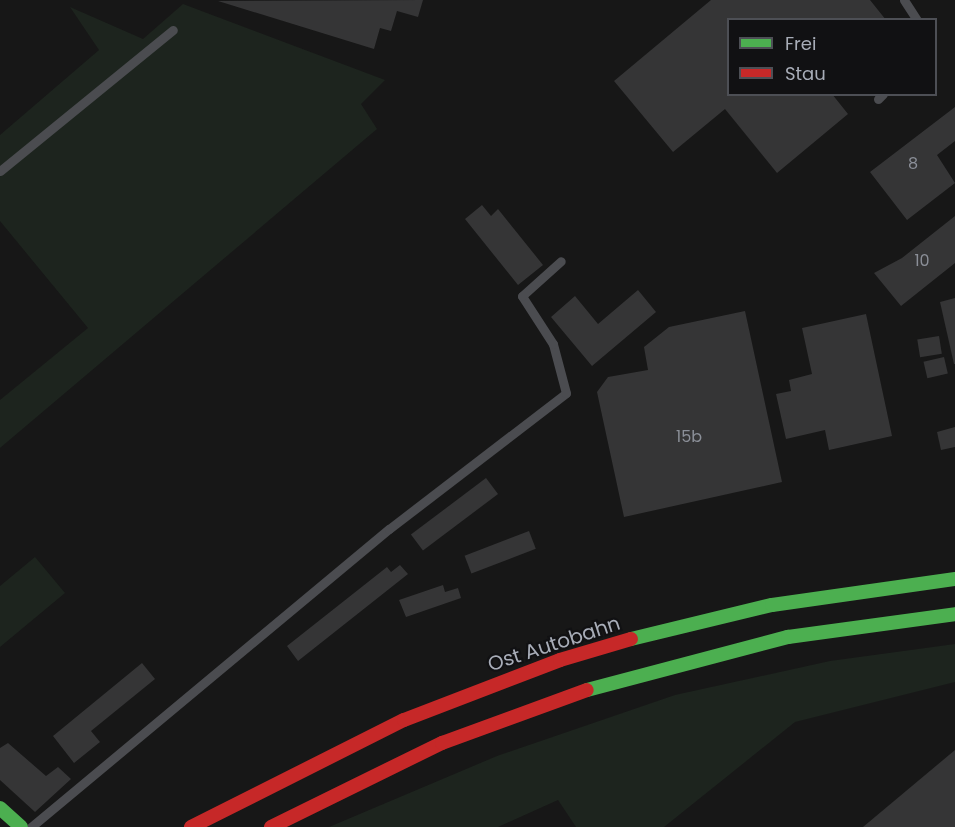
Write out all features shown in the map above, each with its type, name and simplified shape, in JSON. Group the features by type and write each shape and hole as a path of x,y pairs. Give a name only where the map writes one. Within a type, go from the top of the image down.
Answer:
{"main road":[{"name":"Ost Autobahn","path":"191,827 394,725 560,660 666,628 772,605 955,579"},
{"path":"271,827 442,743 597,686 788,637 955,614"},
{"path":"0,808 21,827"}],"lane":[{"path":"904,0 916,18"},
{"path":"0,171 173,30"},
{"path":"32,827 388,530 566,393 553,344 522,296 561,261"}],"shaded area":[{"path":"183,4 385,80 361,104 377,129 0,448 0,400 88,328 0,221 0,135 99,50 70,7 143,39"},
{"path":"35,557 65,593 0,647 0,586"},
{"path":"955,644 955,682 795,722 664,827 576,827 558,800 498,827 329,827 497,756 675,695 830,661"}],"building":[{"path":"423,0 418,17 397,11 391,31 380,28 374,49 218,1"},
{"path":"711,0 870,0 884,18 727,18 727,96 834,96 848,114 777,173 725,109 673,152 614,81"},
{"path":"955,107 955,141 937,155 955,183 907,220 870,172"},
{"path":"482,205 491,216 498,209 543,265 518,285 465,219"},
{"path":"955,216 955,263 901,306 874,273 902,258"},
{"path":"638,290 656,312 592,366 551,317 575,296 598,324"},
{"path":"955,298 955,364 954,364 940,302"},
{"path":"745,311 782,482 624,517 597,392 608,377 648,370 644,347 669,327"},
{"path":"866,314 892,436 829,450 825,430 786,439 776,394 791,391 789,380 812,374 802,328"},
{"path":"939,336 942,354 920,357 917,339"},
{"path":"944,357 948,374 927,378 924,362"},
{"path":"955,427 955,447 941,450 937,432"},
{"path":"486,478 498,494 423,551 411,535"},
{"path":"529,531 536,549 471,573 465,556"},
{"path":"400,565 408,574 298,661 287,646 387,567 391,572"},
{"path":"443,585 445,592 458,588 461,598 406,617 399,600"},
{"path":"142,663 155,679 91,731 100,742 74,763 53,736"},
{"path":"8,743 46,776 58,767 71,779 35,812 0,780 0,748"},
{"path":"955,750 955,827 863,827"}],"traffic: fast":[{"path":"631,639 772,605 955,579"},
{"path":"587,690 788,637 955,614"},
{"path":"0,808 21,827"}],"traffic: jam":[{"path":"191,827 404,720 560,660 631,639"},
{"path":"271,827 442,743 587,690"}]}
